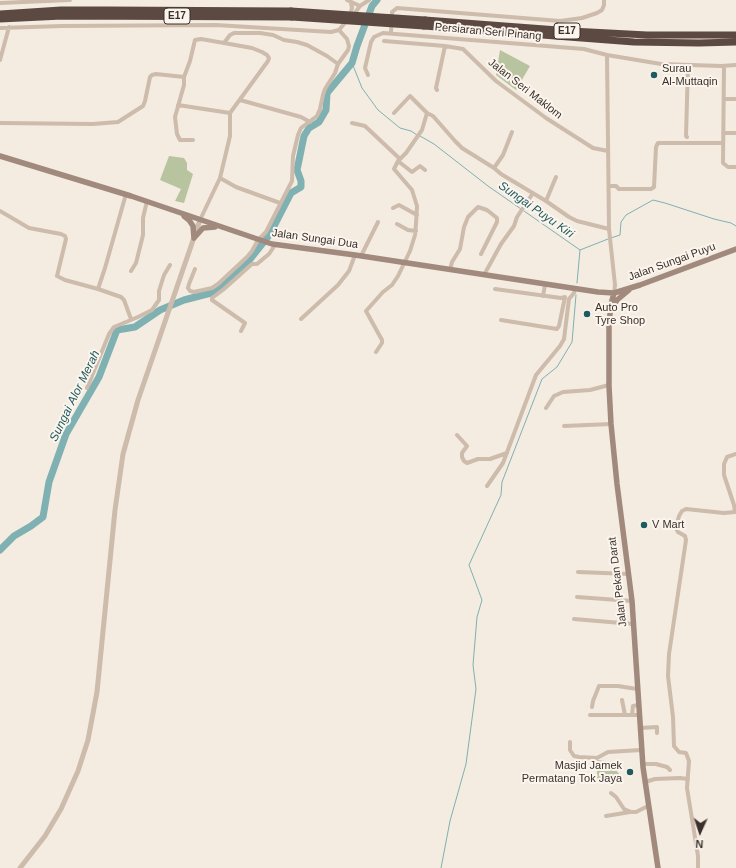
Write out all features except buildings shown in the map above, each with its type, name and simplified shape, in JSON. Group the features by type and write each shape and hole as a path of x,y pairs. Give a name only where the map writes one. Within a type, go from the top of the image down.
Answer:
{"highway":[{"name":"E17","path":"0,19 61,13"},
{"name":"E17","path":"0,14 292,14 425,23 634,42 699,43 735,39"}],"main road":[{"name":"Jalan Sungai Dua","path":"0,156 126,194 274,244 545,285 614,293"},
{"path":"179,212 189,220 193,226 194,238"},
{"path":"194,238 203,228 225,228"},
{"name":"Jalan Sungai Puyu","path":"614,293 640,285 736,249"},
{"path":"598,292 603,295 611,307 626,292 640,285"},
{"name":"Jalan Pekan Darat","path":"614,293 611,307 609,385 616,484 632,601 641,750 658,868"}],"street":[{"path":"0,3 70,0"},
{"path":"347,0 360,6"},
{"path":"0,28 216,25 331,32 339,30 349,18 355,14 360,6 370,0"},
{"path":"391,33 392,12 397,8 560,21 597,14 602,10 604,0"},
{"path":"349,18 352,8 351,3"},
{"path":"0,60 9,27"},
{"path":"195,269 188,288 190,291 194,292 212,288 247,258 266,232 292,177 294,156 298,135 301,128 317,116 323,95 335,73 338,64 345,55 349,46 348,39 339,30"},
{"path":"224,43 234,33 260,33 273,35 284,40 307,45 328,56 338,64"},
{"name":"Persiaran Seri Pinang","path":"368,76 366,68 371,42 374,37 380,34 391,33 584,49 607,55 661,64 736,65"},
{"path":"20,868 45,836 59,813 78,771 88,740 97,692 115,510 123,454 138,400 200,220 220,178 230,136 230,113 265,66 269,58 267,55 259,51 224,43 201,39 195,40 184,77 184,85 175,117 178,138 180,140 193,140"},
{"name":"Jalan Seri Maklom","path":"384,41 463,49 496,81 546,118 593,148 608,151"},
{"path":"437,90 436,88 445,46"},
{"path":"607,55 609,231 615,285 614,293"},
{"path":"688,65 686,136 688,137"},
{"path":"724,66 723,163 725,165 736,167"},
{"path":"0,123 93,124 118,122 142,106 145,100 150,77 152,75 156,74 184,77"},
{"path":"394,113 410,96 427,112 434,116 462,148 546,201 568,218 609,231"},
{"path":"724,99 736,99"},
{"path":"240,100 300,117 310,122"},
{"path":"178,105 230,113"},
{"path":"376,352 382,344 381,336 366,310 382,292 392,285 410,251 416,231 417,206 412,190 394,169 422,130 427,112"},
{"path":"352,122 364,126 412,172 420,166 425,170"},
{"path":"494,168 503,155 512,132"},
{"path":"723,133 736,133"},
{"path":"609,186 616,186 619,189 651,189 654,187 656,147 658,143 723,143"},
{"path":"546,201 556,177"},
{"path":"220,178 236,187 280,203"},
{"path":"484,275 501,244 514,226 519,214 533,193"},
{"path":"98,288 126,194"},
{"path":"131,271 136,263 143,235 143,218 146,201"},
{"path":"394,208 400,205 417,215"},
{"path":"450,270 452,262 460,249 464,227 468,217 478,207 487,210 497,218 498,222 481,254"},
{"path":"0,211 29,228 65,236 66,239 57,276 64,280 98,288 121,297 131,319"},
{"path":"301,319 338,285 349,271 378,222"},
{"path":"397,224 408,230 416,231"},
{"path":"241,331 245,323 212,300 212,298 252,264 257,264 269,254 274,244"},
{"path":"87,388 109,334 114,327 152,310 159,300 159,291 164,276 170,265"},
{"path":"543,296 545,285"},
{"path":"487,486 503,463 536,375 564,339 567,298 560,287"},
{"path":"495,289 561,298 567,298 574,293 575,289"},
{"path":"500,320 556,329 559,326 567,298"},
{"path":"546,408 554,396 563,392 583,391 609,385"},
{"path":"564,426 612,424"},
{"path":"457,435 467,446 462,453 462,457 467,463 474,460 490,459 507,453"},
{"path":"698,868 698,856 687,788 690,766 688,756 683,752 678,752 674,746 673,717 668,676 669,654 686,540 676,528 679,516 682,511 686,509 724,513 734,512 734,505 724,475 724,464 727,457 736,454"},
{"path":"578,572 629,574"},
{"path":"578,597 632,601"},
{"path":"574,619 634,624"},
{"path":"592,707 599,686 618,686 637,689"},
{"path":"622,700 625,715"},
{"path":"632,715 633,706 638,705"},
{"path":"590,715 639,716"},
{"path":"640,728 657,727 657,733"},
{"path":"570,742 570,750 574,756 579,757 597,758 608,752 641,750"},
{"path":"643,764 656,764 667,767 670,770"},
{"path":"645,782 680,778 688,779"},
{"path":"611,793 616,797 624,809 630,812"},
{"path":"606,816 636,812 648,806"}],"green space":[{"path":"500,50 530,66 516,90 496,75"},
{"path":"169,156 184,158 187,163 187,170 193,174 184,203 175,201 181,189 160,180"},
{"path":"597,760 613,762 613,766 618,768 617,772 619,773 616,781 597,779"}],"waterway":[{"name":"Sungai Alor Merah","path":"0,550 14,536 43,517 49,482 66,434 99,377 117,330 135,327 160,310 184,300 215,292 243,268 270,234 291,193 301,187 301,181 297,170 304,136 309,128 319,122 326,110 327,93 352,63 372,6 377,0"},
{"name":"Sungai Puyu Kiri","path":"352,63 362,88 378,110 400,128 411,131 417,135"},
{"name":"Sungai Puyu Kiri","path":"420,136 434,144 488,186 521,209"},
{"name":"Sungai Puyu Kiri","path":"611,238 620,235 621,222 626,215 653,200 731,223 736,226"},
{"name":"Sungai Puyu Kiri","path":"524,211 580,250 608,239"},
{"path":"577,283 580,250"},
{"path":"441,868 450,821 466,764 476,689 473,665 477,617 482,600 469,565 501,495 502,482 542,379 557,367 572,342 576,295"}],"place":[{"name":"Surau Al-Muttaqin","path":"654,75"},
{"name":"Auto Pro Tyre Shop","path":"587,314"},
{"name":"V Mart","path":"644,525"},
{"name":"Masjid Jamek Permatang Tok Jaya","path":"630,772"}]}
